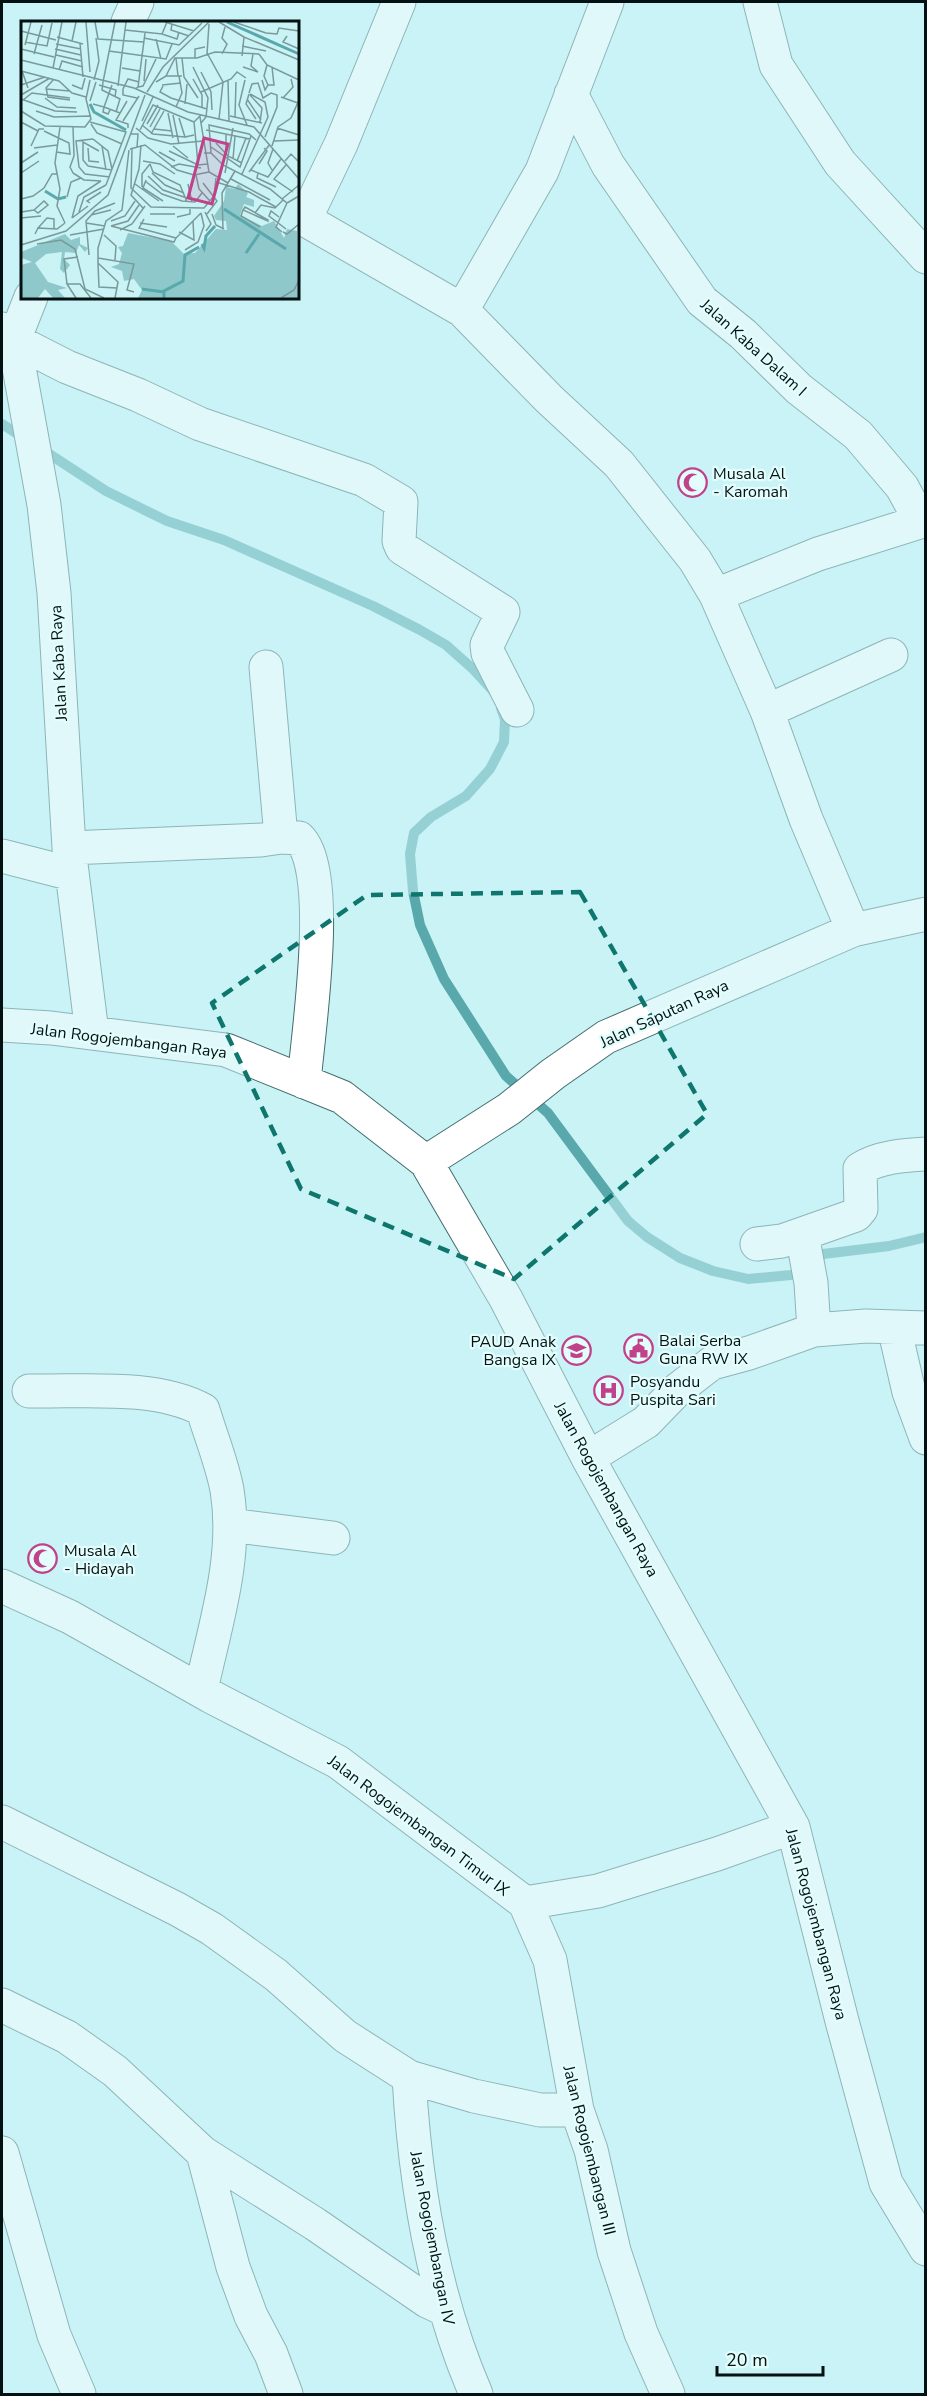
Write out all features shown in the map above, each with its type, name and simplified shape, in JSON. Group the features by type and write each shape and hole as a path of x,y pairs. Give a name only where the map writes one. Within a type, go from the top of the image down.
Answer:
{"street":[{"path":"128,21 137,2"},
{"path":"399,2 341,144 301,217 462,310 549,399 619,464 695,560 716,595 767,711 806,819 853,930"},
{"path":"462,310 542,171 608,2"},
{"path":"760,2 776,65 782,75 840,163 926,257"},
{"name":"Jalan Kaba Dalam I","path":"571,94 608,165 702,301 744,334 800,389 858,435 902,487 923,520"},
{"path":"30,298 8,334 67,367 138,395 200,424 364,480 399,500 402,506 399,541 402,548 503,612 487,645 488,653 517,710"},
{"name":"Jalan Kaba Raya","path":"8,334 32,427 44,505 54,593 70,861 92,1033"},
{"path":"716,595 818,554 923,520"},
{"path":"767,711 891,655"},
{"path":"266,667 281,837"},
{"path":"2,856 70,861 281,837 299,838 305,844 313,867 318,929 304,1082"},
{"name":"Jalan Saputan Raya","path":"426,1162 508,1109 606,1037 853,930 926,914"},
{"name":"Jalan Rogojembangan Raya","path":"2,1025 51,1028 226,1050 342,1097 426,1162 506,1299 588,1458 793,1827 886,2183 926,2249"},
{"path":"757,1244 782,1240 856,1215 861,1209 860,1169 866,1165 907,1155 926,1154"},
{"path":"802,1234 811,1283 814,1330"},
{"path":"588,1458 646,1422 677,1390 712,1363 749,1353 814,1330 866,1326 910,1328 909,1392 926,1438"},
{"path":"29,1391 154,1394 189,1403 203,1410 222,1467 227,1491 230,1553 201,1690"},
{"path":"230,1525 333,1538"},
{"name":"Jalan Rogojembangan Timur IX","path":"2,1586 70,1617 201,1690 338,1762 525,1903 598,1891 793,1827"},
{"path":"2,1822 177,1909 212,1929 276,1975 345,2036 409,2077 474,2096 540,2110 577,2109"},
{"name":"Jalan Rogojembangan III","path":"525,1903 550,1960 577,2109 591,2150 614,2251 641,2333 668,2394"},
{"path":"2,2005 67,2037 115,2071 203,2153 315,2224 428,2301 444,2309"},
{"name":"Jalan Rogojembangan IV","path":"409,2077 412,2134 444,2309 458,2354 476,2394"},
{"path":"2,2153 54,2335 79,2394"},
{"path":"203,2153 233,2267 251,2316 271,2354 286,2394"}],"highlighted area":[{"path":"580,892 707,1114 514,1279 301,1189 212,1003 367,895"}],"waterway":[{"path":"2,424 24,438"},
{"path":"40,448 106,491 167,521 224,540 373,606 420,630 446,645 493,691"},
{"path":"501,708 505,719 504,742 490,769 466,796 431,817 414,833 410,854 413,891 420,925 444,979 506,1076 548,1113 628,1221 647,1237 680,1258 713,1271 748,1279 791,1275 808,1270 823,1254 889,1246 926,1237"}],"place":[{"name":"Musala Al - Karomah","path":"692,482"},
{"name":"Balai Serba Guna RW IX","path":"638,1349"},
{"name":"PAUD Anak Bangsa IX","path":"577,1350"},
{"name":"Posyandu Puspita Sari","path":"609,1390"},
{"name":"Musala Al - Hidayah","path":"43,1559"}]}
